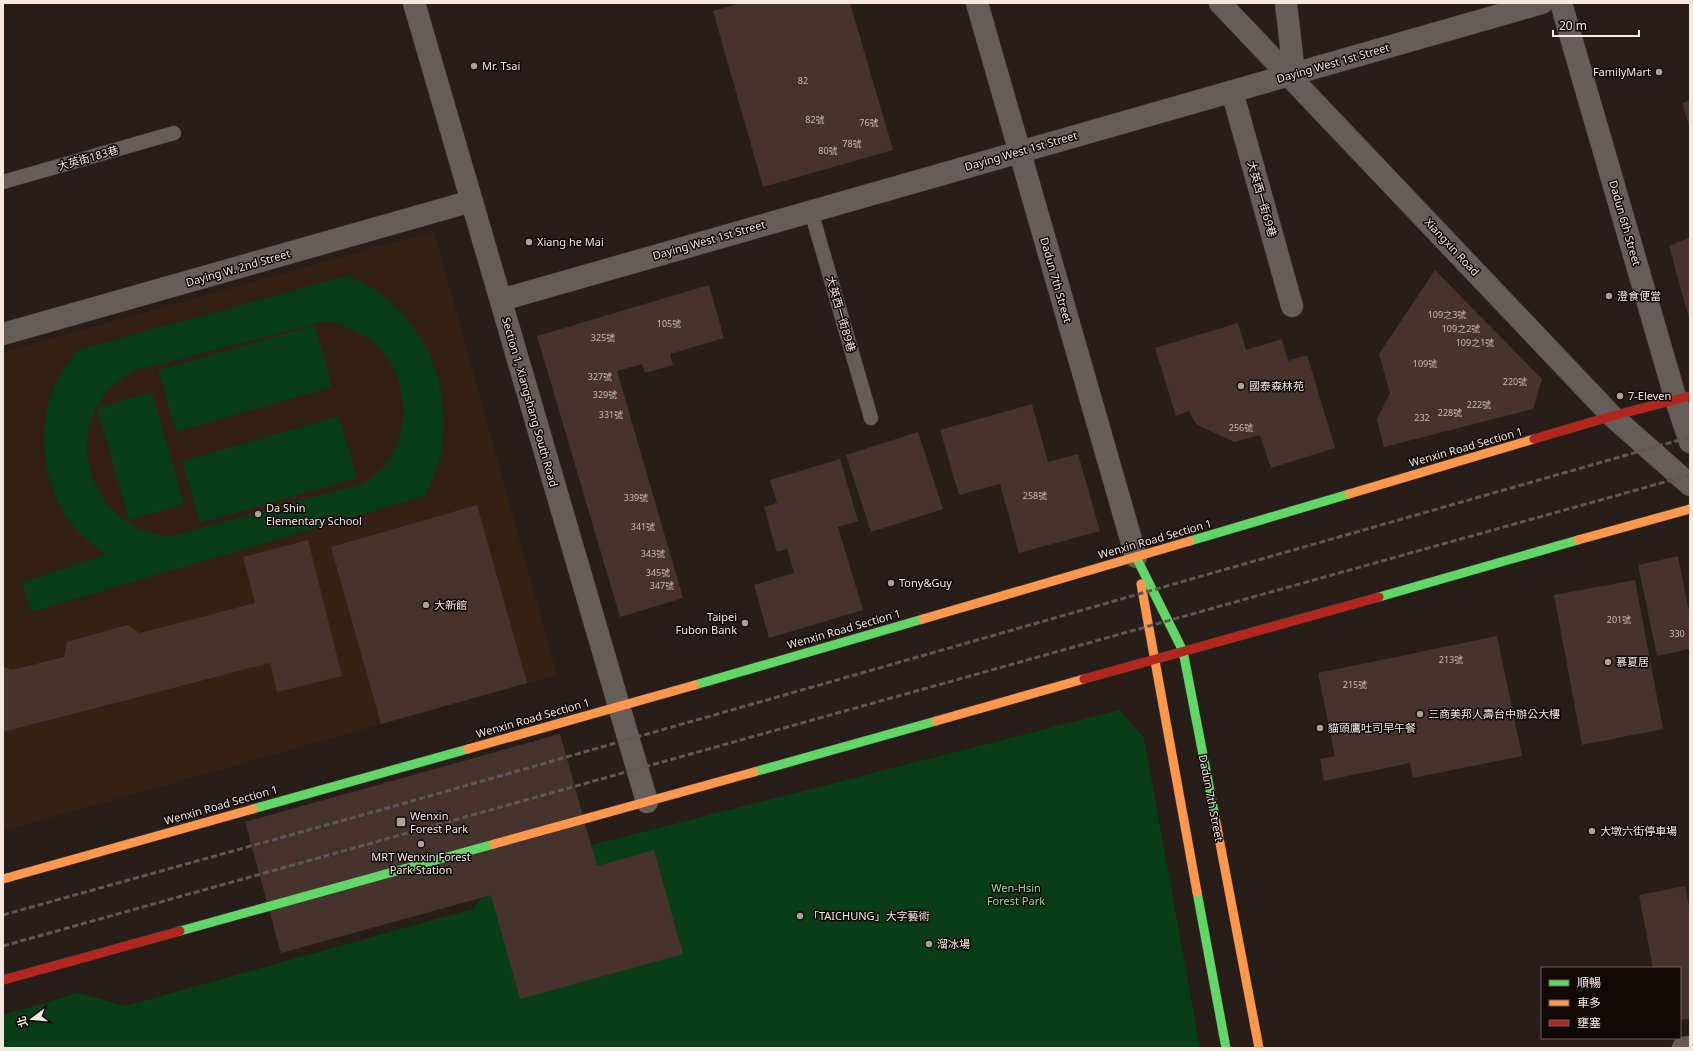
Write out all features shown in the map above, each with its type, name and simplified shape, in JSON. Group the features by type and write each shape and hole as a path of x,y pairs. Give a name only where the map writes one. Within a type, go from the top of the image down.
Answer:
{"main road":[{"name":"Wenxin Road Section 1","path":"3,879 619,706 1136,557 1612,416 1683,398"},
{"path":"3,980 647,802 1690,509"},
{"name":"Dadun 7th Street","path":"1136,557 1182,652 1259,1048"},
{"name":"Dadun 7th Street","path":"1136,557 1226,1048"}],"street":[{"name":"Section 1, Xiangshang South Road","path":"414,3 647,802"},
{"name":"Dadun 7th Street","path":"976,3 1136,557"},
{"name":"Xiangxin Road","path":"1220,3 1291,74 1612,416 1690,485"},
{"path":"1286,3 1291,74"},
{"name":"Daying West 1st Street","path":"500,300 1542,3"},
{"name":"Dadun 6th Street","path":"1561,3 1683,398 1690,442"},
{"name":"大英西一街69巷","path":"1232,91 1292,306"},
{"name":"Daying W. 2nd Street","path":"3,334 472,201"},
{"path":"1683,1048 1690,1047"}],"lane":[{"name":"大英街183巷","path":"3,182 174,133"},
{"name":"大英西一街89巷","path":"811,211 871,418"}],"shaded area":[{"name":"Da Shin Elementary School","path":"434,231 557,675 3,831 3,352"}],"green space":[{"path":"349,275 377,291 392,303 407,318 429,353 441,392 443,412 441,453 436,470 425,496 31,612 22,582 105,555 78,532 64,513 49,479 46,462 44,443 48,407 53,389 58,379 77,350","holes":["326,321 345,327 373,342 384,354 399,382 403,412 402,428 390,457 371,478 364,483 171,536 144,531 136,527 119,516 106,502 96,485 89,466 87,447 89,427 96,409 107,392 120,380 133,371"]},
{"path":"315,325 332,387 176,432 158,370"},
{"path":"152,392 184,504 129,520 97,408"},
{"path":"339,416 357,478 200,523 182,461"},
{"name":"Wen-Hsin Forest Park","path":"1120,710 1144,738 1200,1048 3,1048 3,1015 78,993 125,1006 472,909 509,866"}],"building":[{"path":"741,3 850,3 893,150 763,187 713,11"},
{"path":"1690,100 1690,129 1682,103"},
{"path":"1690,237 1690,322 1669,246"},
{"path":"1435,270 1542,379 1533,409 1384,447 1377,419 1390,393 1379,354"},
{"path":"709,285 724,338 670,354 673,365 645,373 642,364 617,371 683,598 620,617 537,336"},
{"name":"國泰森林苑","path":"1238,323 1246,350 1282,339 1288,361 1307,355 1335,448 1271,468 1260,435 1234,442 1196,424 1189,411 1176,416 1155,348"},
{"path":"1032,404 1048,462 1078,454 1100,531 1019,553 1000,484 959,495 940,430"},
{"path":"918,432 943,509 871,532 846,455"},
{"path":"840,459 858,521 838,527 863,610 769,638 754,585 794,573 787,549 777,552 764,507 777,503 770,480"},
{"name":"大新館","path":"477,505 527,683 381,724 331,547"},
{"path":"308,540 342,676 277,692 270,663 3,732 3,666 12,670 64,657 67,642 127,625 140,633 255,603 243,557"},
{"path":"1678,556 1690,616 1690,649 1657,656 1638,565"},
{"name":"慕夏居","path":"1635,580 1663,729 1582,745 1554,595"},
{"name":"三商美邦人壽台中辦公大樓","path":"1497,636 1522,756 1413,778 1410,763 1324,781 1320,759 1335,756 1318,673"},
{"name":"MRT Wenxin Forest Park Station","path":"560,734 597,866 654,850 683,954 520,999 491,895 281,953 245,822"},
{"path":"1685,886 1690,912 1690,1019 1681,1020 1681,967 1653,967 1639,895"}],"railway":[{"path":"3,915 391,807 1690,437"},
{"path":"3,946 1690,475"}],"traffic: fast":[{"path":"1190,541 1349,494"},
{"path":"1379,597 1578,540"},
{"path":"1136,557 1183,651 1215,817"},
{"path":"695,685 923,619"},
{"path":"754,772 936,721"},
{"path":"253,809 468,749"},
{"path":"180,931 494,844"},
{"path":"1197,892 1226,1048"}],"traffic: slow":[{"path":"1349,494 1534,439"},
{"path":"1578,540 1690,509"},
{"path":"923,619 1190,541"},
{"path":"1141,584 1197,892"},
{"path":"936,721 1084,679"},
{"path":"468,749 695,685"},
{"path":"494,844 754,772"},
{"path":"3,879 253,809"},
{"path":"1215,817 1259,1048"}],"traffic: jam":[{"path":"1534,439 1612,416 1690,396"},
{"path":"1084,679 1379,597"},
{"path":"3,980 180,931"}],"place":[{"name":"Mr. Tsai","path":"474,66"},
{"name":"FamilyMart","path":"1659,72"},
{"name":"Xiang he Mai","path":"529,242"},
{"name":"澄食便當","path":"1609,296"},
{"name":"國泰森林苑","path":"1241,386"},
{"name":"7-Eleven","path":"1620,396"},
{"name":"Da Shin Elementary School","path":"258,514"},
{"name":"Tony&Guy","path":"891,583"},
{"name":"大新館","path":"426,605"},
{"name":"Taipei Fubon Bank","path":"745,623"},
{"name":"慕夏居","path":"1608,662"},
{"name":"三商美邦人壽台中辦公大樓","path":"1420,714"},
{"name":"貓頭鷹吐司早午餐","path":"1320,728"},
{"name":"Wenxin Forest Park","path":"401,822"},
{"name":"大墩六街停車場","path":"1592,831"},
{"name":"MRT Wenxin Forest Park Station","path":"421,844"},
{"name":"「TAICHUNG」大字藝術","path":"800,916"},
{"name":"溜冰場","path":"929,944"}]}
